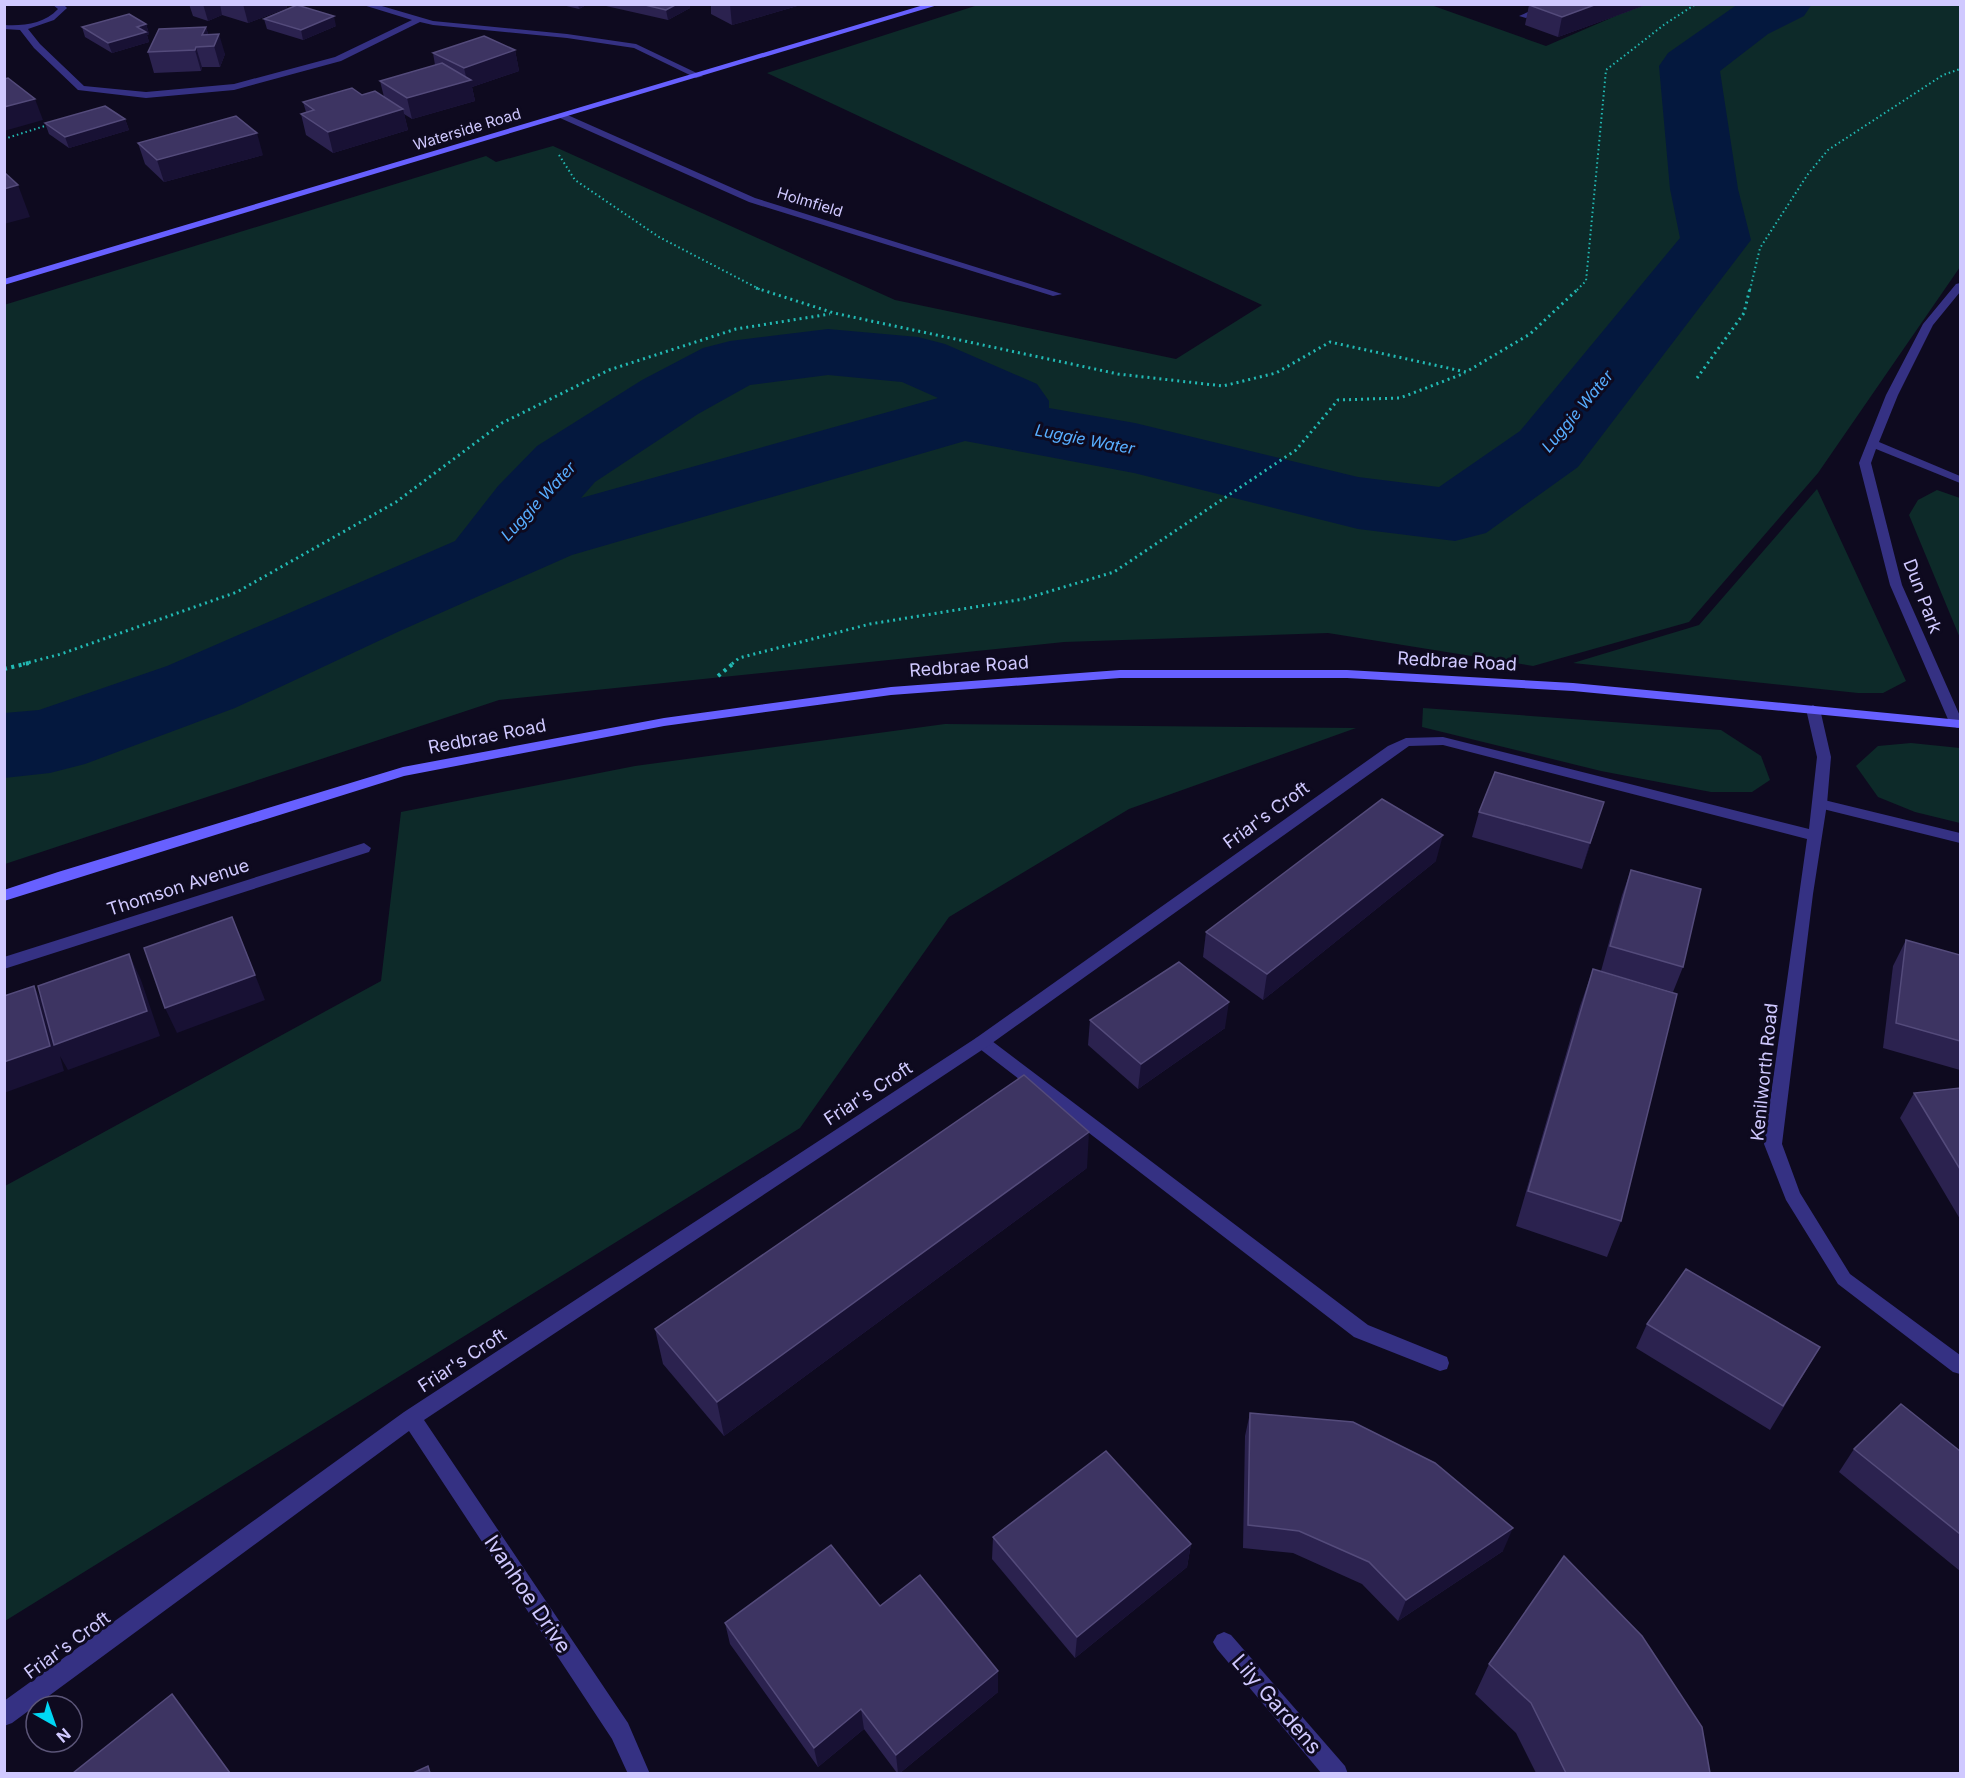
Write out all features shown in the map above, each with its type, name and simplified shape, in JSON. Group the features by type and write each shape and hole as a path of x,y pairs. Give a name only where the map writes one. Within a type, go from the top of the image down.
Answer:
{"street":[{"path":"4,27 22,27 57,16 63,8 56,4"},
{"path":"364,4 433,22 567,36 636,46 699,76"},
{"name":"Waterside Road","path":"4,282 937,4"},
{"path":"1523,16 1554,4"},
{"path":"22,27 37,46 81,88 146,95 234,87 304,68 338,58 420,19"},
{"name":"Holmfield","path":"563,116 752,200 1058,294"},
{"name":"Dun Park","path":"1959,724 1896,585 1865,463 1892,395 1928,324 1960,286"},
{"path":"1873,443 1960,480"},
{"name":"Redbrae Road","path":"4,897 63,876 403,772 664,722 891,691 1120,674 1359,675 1573,687 1959,724"},
{"name":"Kenilworth Road","path":"1813,710 1824,757 1820,804 1773,1144 1792,1195 1844,1279 1960,1366"},
{"name":"Friar's Croft","path":"4,1715 411,1418 982,1042 1393,748 1406,742 1443,741 1815,836"},
{"path":"1820,804 1960,838"},
{"name":"Thomson Avenue","path":"4,963 364,848"},
{"path":"982,1042 1361,1331 1440,1363"},
{"name":"Ivanhoe Drive","path":"411,1418 620,1731 639,1773"},
{"name":"Lily Gardens","path":"1224,1642 1329,1771"}],"path":[{"path":"664,722 739,658 870,624 1024,599 1114,572 1296,450 1338,400 1400,398 1466,372 1530,334 1587,281 1606,70 1665,24 1696,4"},
{"path":"1697,378 1744,313 1760,248 1809,174 1828,150 1943,75 1960,69"},
{"path":"540,123 575,180 659,237 756,288 834,313 1118,374 1223,386 1276,373 1330,342 1466,372"},
{"path":"4,669 61,654 237,592 396,502 502,423 609,370 736,329 834,313"}],"green space":[{"path":"978,5 1431,5 1546,46 1641,5 1960,5 1960,267 1818,473 1689,622 1533,666 1328,633 1064,642 499,700 5,864 4,305 486,156 496,162 553,146 895,300 1176,359 1262,305 767,73"},
{"path":"1817,489 1906,681 1883,693 1858,693 1573,663 1699,625"},
{"path":"1937,490 1960,498 1960,638 1909,515 1918,500"},
{"path":"1423,708 1721,730 1761,756 1770,780 1752,792 1711,792 1601,771 1422,727"},
{"path":"945,724 1356,728 1129,809 949,917 800,1128 5,1621 5,1186 381,981 401,812 635,766"},
{"path":"1911,743 1960,748 1960,823 1915,812 1878,797 1856,766 1878,746"}],"building":[{"path":"641,4 677,4 666,10"},
{"path":"1530,4 1597,4 1562,17"},
{"path":"297,5 334,16 301,30 264,19"},
{"path":"129,14 146,24 137,27 146,32 108,43 82,27"},
{"path":"206,27 202,35 219,34 214,46 196,47 195,50 148,52 159,29"},
{"path":"484,36 515,50 464,68 433,53"},
{"path":"442,63 471,80 407,98 380,81"},
{"path":"8,78 35,99 4,107 4,79"},
{"path":"352,88 362,95 375,91 403,109 328,132 301,114 314,110 303,102"},
{"path":"105,106 125,119 65,137 45,123"},
{"path":"236,116 257,133 157,160 138,143"},
{"path":"4,172 18,185 4,189"},
{"path":"1495,772 1604,802 1590,843 1479,812"},
{"path":"1382,799 1443,835 1267,974 1206,932"},
{"path":"1631,870 1701,889 1683,967 1610,946"},
{"path":"232,917 255,975 165,1008 144,948"},
{"path":"1906,940 1960,955 1960,1041 1896,1023"},
{"path":"129,954 147,1011 54,1045 38,986"},
{"path":"1179,962 1229,1002 1141,1064 1090,1020"},
{"path":"1593,969 1677,994 1621,1221 1528,1191"},
{"path":"34,986 50,1046 4,1062 4,996"},
{"path":"1024,1075 1089,1132 717,1402 655,1329"},
{"path":"1960,1088 1960,1169 1914,1093"},
{"path":"1686,1269 1820,1347 1783,1406 1647,1324"},
{"path":"1901,1404 1960,1451 1960,1534 1854,1449"},
{"path":"1250,1413 1353,1422 1435,1463 1513,1528 1406,1600 1369,1562 1299,1531 1248,1525"},
{"path":"1106,1451 1191,1544 1077,1637 993,1537"},
{"path":"831,1545 880,1606 920,1575 998,1671 896,1755 861,1709 814,1748 725,1623"},
{"path":"1564,1556 1642,1636 1702,1727 1710,1773 1566,1773 1531,1703 1489,1664"},
{"path":"172,1694 230,1773 73,1773"},
{"path":"428,1766 430,1773 413,1773"}],"waterway":[{"name":"Luggie Water","path":"4,746 50,741 201,687 541,536 963,416 1135,448 1358,503 1455,515 1549,449 1716,240 1704,189 1689,66 1748,22 1784,4"},
{"name":"Luggie Water","path":"497,544 528,504 566,464 670,397 730,364 828,352 918,360 1009,401 1008,424"}]}
